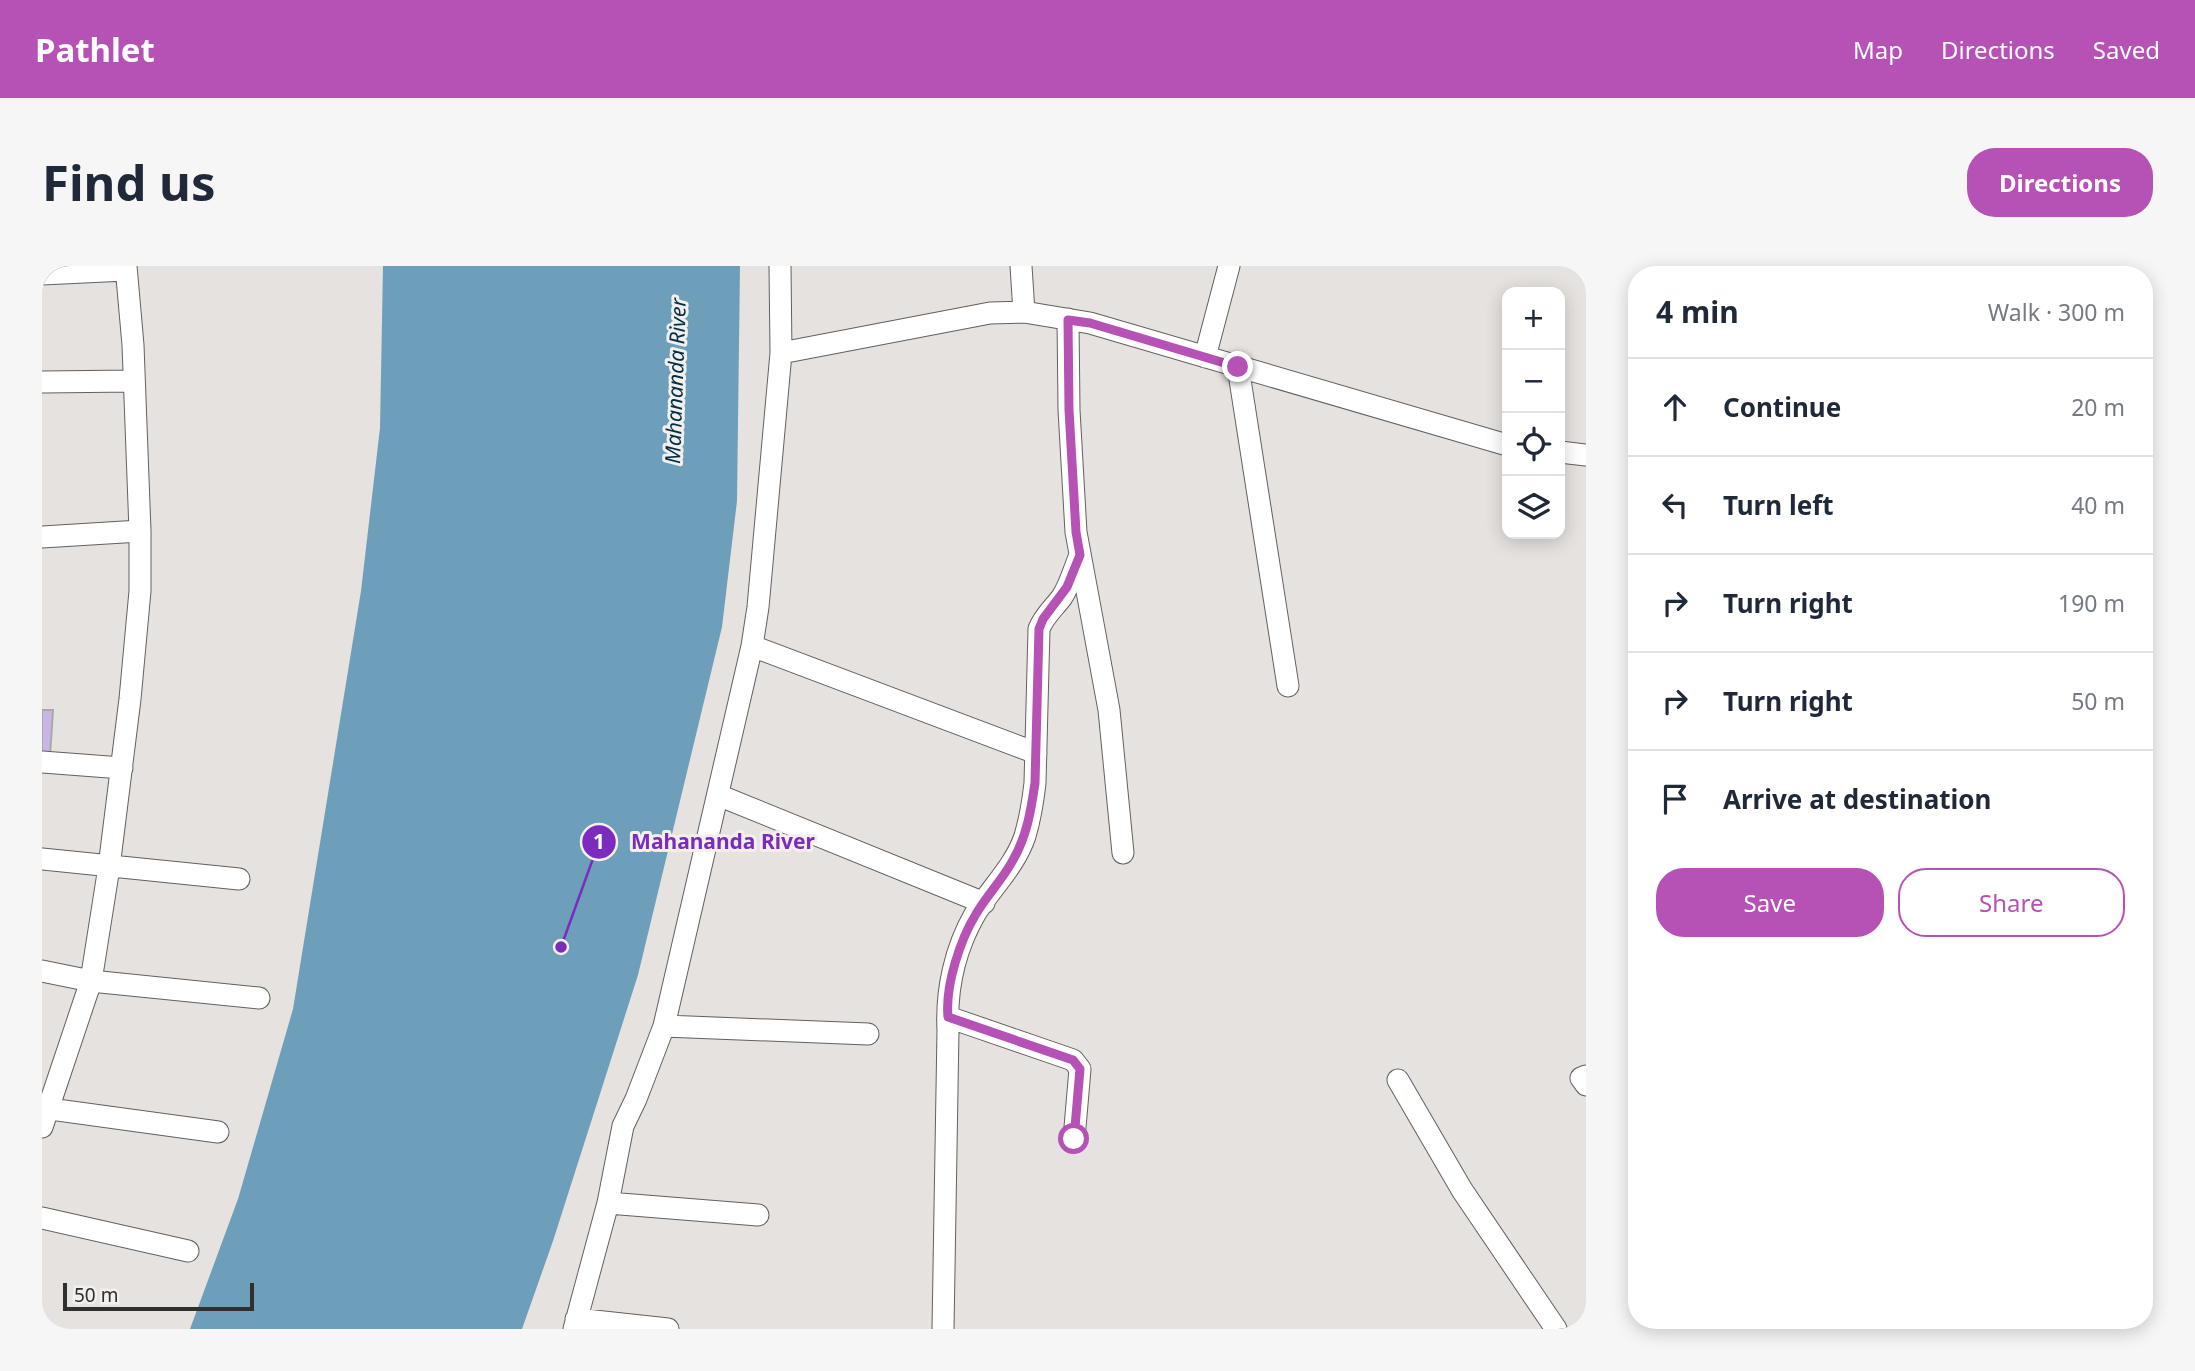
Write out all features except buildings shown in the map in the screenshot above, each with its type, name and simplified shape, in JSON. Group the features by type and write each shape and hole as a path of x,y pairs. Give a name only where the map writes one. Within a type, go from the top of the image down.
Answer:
{"street":[{"path":"668,1329 575,1324 608,1203 623,1126 664,1026 752,646 758,607 781,353 780,266"},
{"path":"1021,266 1024,312"},
{"path":"1205,356 1229,266"},
{"path":"42,274 126,268 140,531 140,591 109,867 90,981 44,1114 218,1132"},
{"path":"781,353 990,313 1024,312 1090,323 1502,444"},
{"path":"1068,320 1069,410 1076,532 1110,710 1123,853"},
{"path":"1238,367 1288,686"},
{"path":"42,382 134,382"},
{"path":"1565,453 1586,455"},
{"path":"42,537 140,531"},
{"path":"943,1329 949,984 975,915 1013,861 1024,838 1032,807 1036,753 1039,629 1043,619 1067,587 1080,555"},
{"path":"752,646 1036,753"},
{"path":"42,762 122,768"},
{"path":"718,795 984,903"},
{"path":"42,859 239,879"},
{"path":"42,971 90,981 260,998"},
{"path":"948,1017 1073,1060 1080,1069 1074,1139"},
{"path":"664,1026 868,1034"},
{"path":"1586,1076 1581,1078 1586,1085"},
{"path":"1398,1080 1462,1190 1556,1329"},
{"path":"608,1203 758,1215"},
{"path":"42,1218 188,1251"}],"water":[{"path":"383,266 740,266 737,501 722,627 638,975 522,1329 190,1329 238,1199 293,1009 361,591 380,428"}],"place":[{"name":"Mahananda River","path":"561,947"}],"route":[{"path":"1074,1139 1080,1069 1073,1060 948,1017 947,1005 949,984 957,957 975,915 1013,861 1024,838 1035,783 1039,629 1043,619 1067,587 1080,555 1076,532 1069,410 1068,320 1090,323 1238,367"}]}
